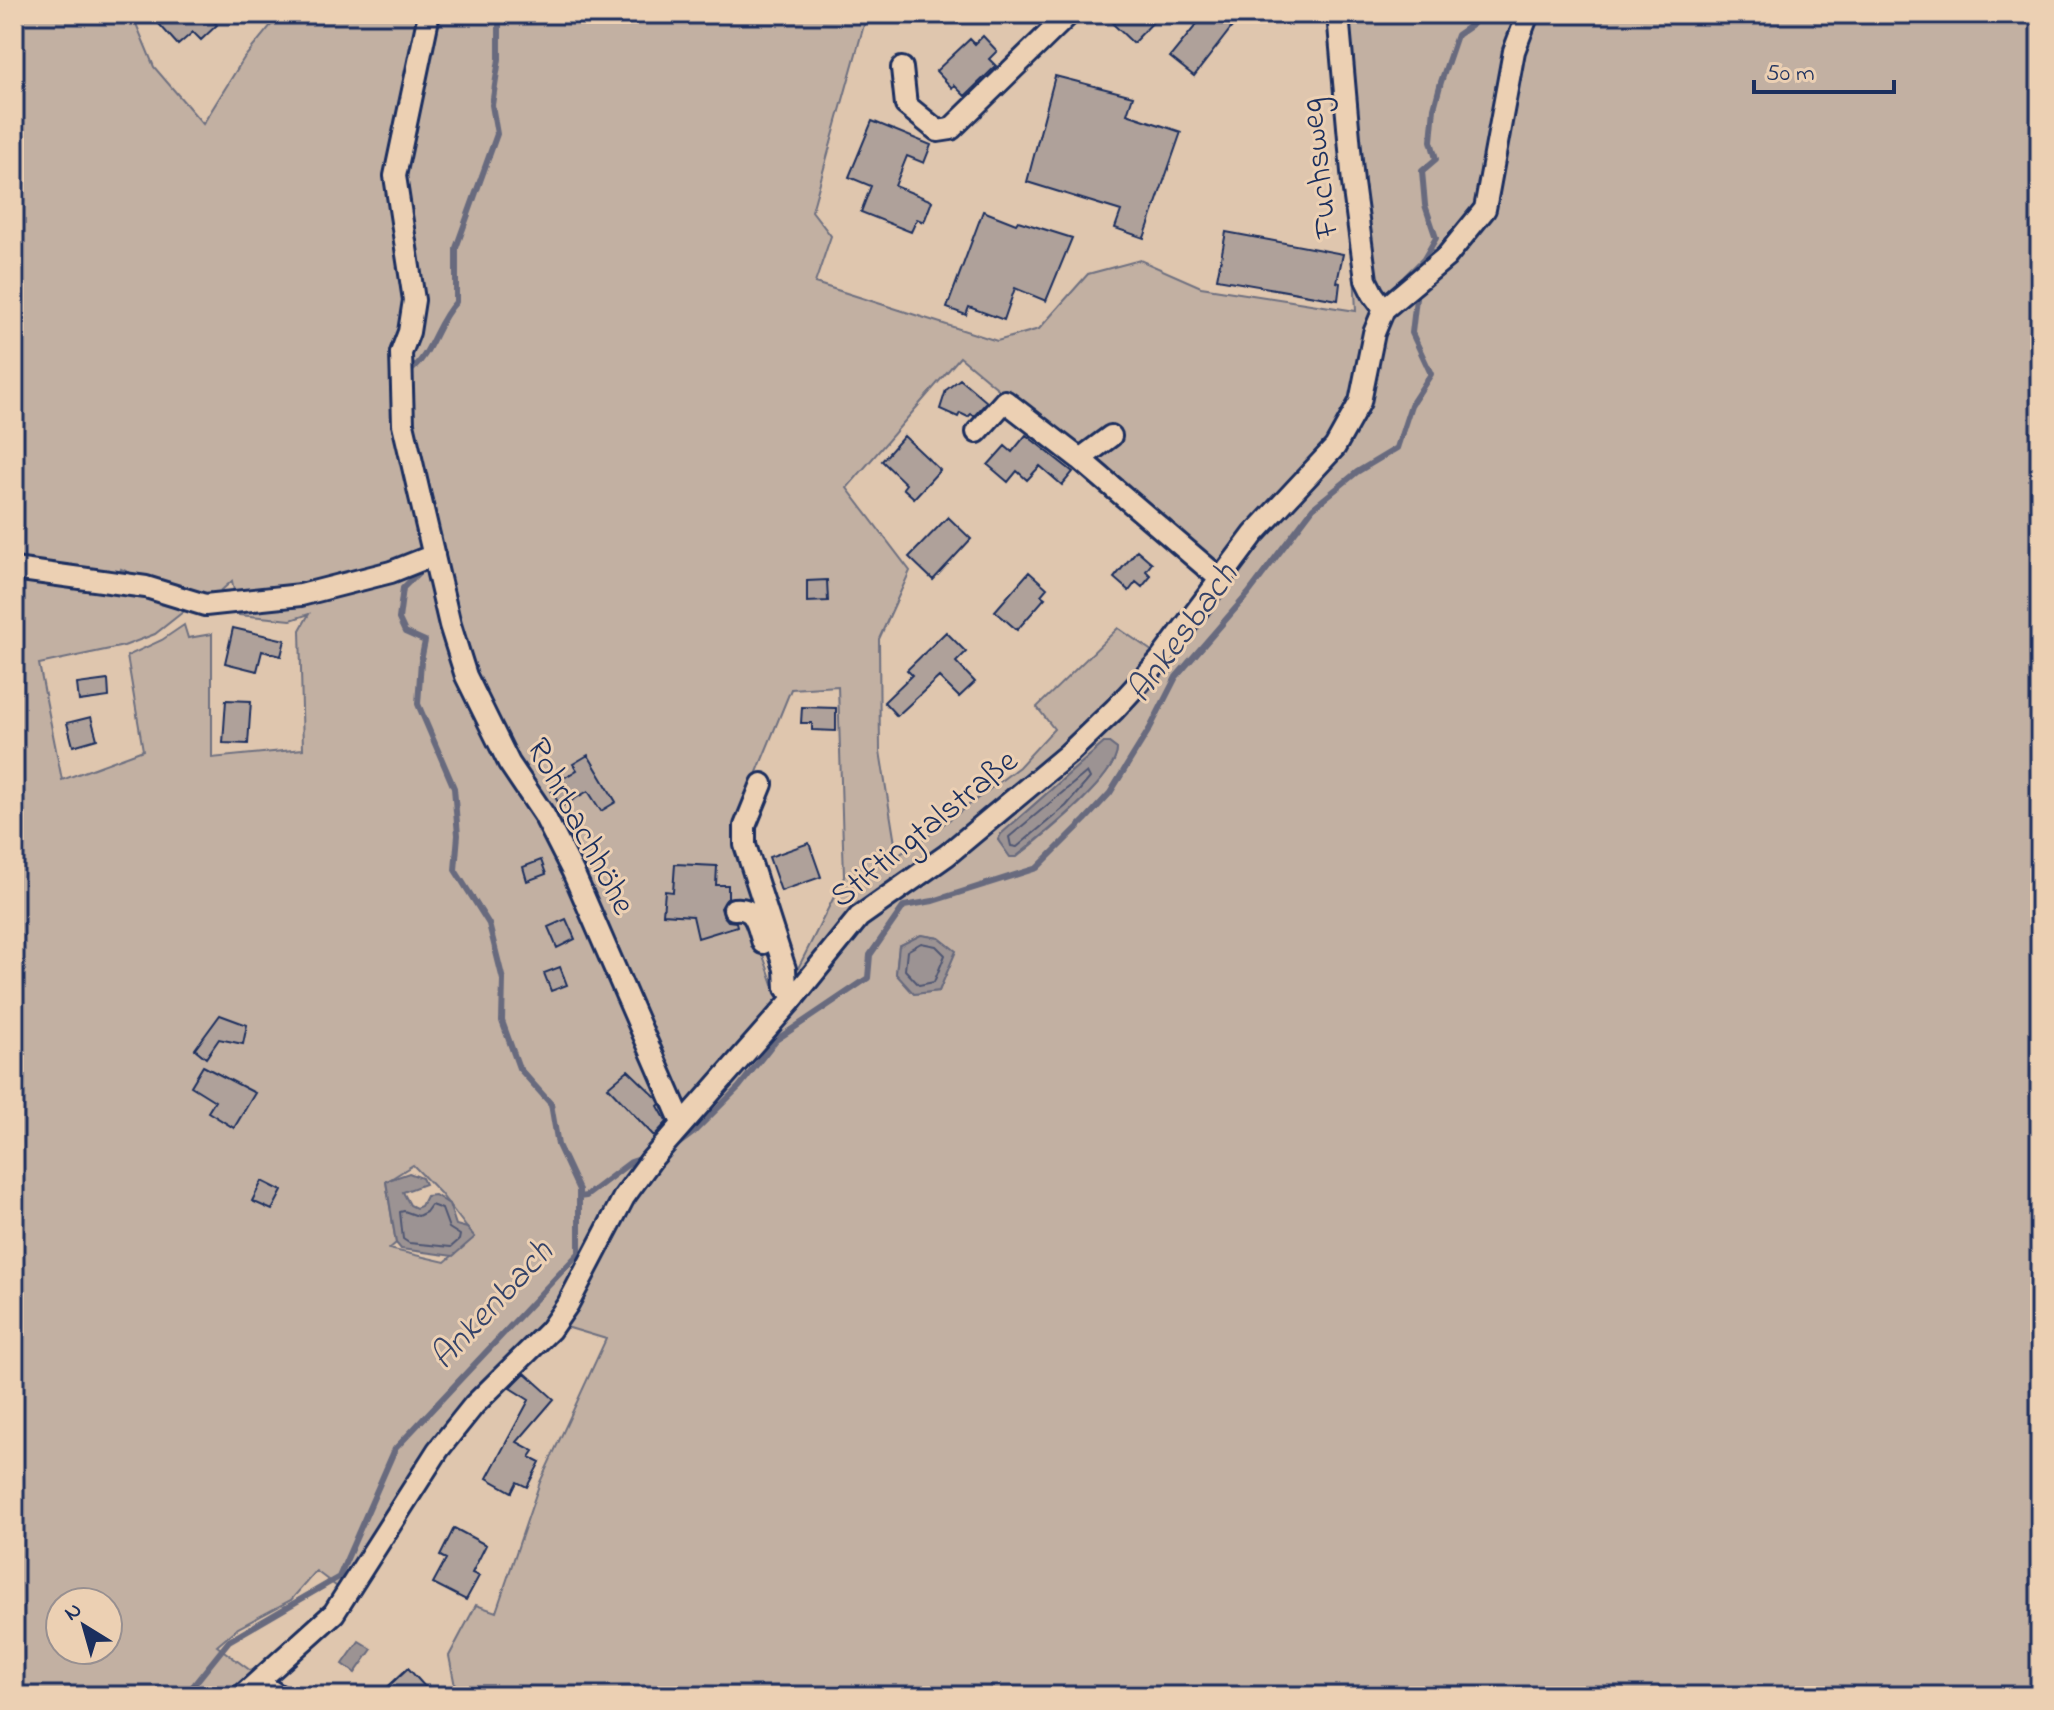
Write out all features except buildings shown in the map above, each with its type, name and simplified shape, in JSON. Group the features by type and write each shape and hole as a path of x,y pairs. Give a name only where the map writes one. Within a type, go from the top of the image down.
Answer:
{"street":[{"name":"Rohrbachhöhe","path":"429,14 395,176 414,300 409,332 401,353 403,424 466,676 509,763 544,815 573,872 682,1123"},
{"path":"902,68 906,105 938,131 951,129 1069,14"},
{"name":"Fuchsweg","path":"1338,14 1353,183 1366,280 1384,309"},
{"path":"1384,309 1446,257 1485,209 1514,51 1528,14"},
{"name":"Stiftingtalstraße","path":"242,1696 334,1613 438,1450 474,1405 550,1330 568,1304 624,1197 788,994 859,917 947,855 1068,754 1160,660 1254,534 1345,433 1360,402 1374,333 1384,309"},
{"path":"977,432 1005,401 1080,459 1219,578"},
{"path":"1080,459 1111,436"},
{"path":"14,569 146,587 205,605 301,595 391,572 434,555"},
{"path":"762,784 745,826 745,845 785,969 788,994"},
{"path":"734,909 745,907 751,911 771,962 788,994"},
{"path":"258,1682 279,1696"}],"shaded area":[{"path":"14,14 132,14 154,67 203,124 244,58 280,14 417,14 415,29 431,14 867,14 812,211 831,236 815,283 997,341 1039,329 1088,274 1140,260 1201,287 1356,311 1353,251 1329,14 2029,14 2040,24 2040,1696 457,1696 449,1656 476,1605 496,1612 540,1482 606,1339 546,1321 469,1397 429,1447 340,1589 316,1571 291,1600 238,1628 217,1646 285,1696 14,1696","holes":["960,357 1232,584 1165,660 1118,628 1037,707 1054,729 1019,767 897,856 880,751 879,639 910,571 847,488","121,569 205,605 232,581 239,615 291,620 309,614 300,630 303,749 212,758 212,634 188,638 184,625 162,640 127,656 143,750 62,780 39,664 124,646 155,634 188,608 116,588","460,644 495,726 546,809 578,873 661,1067 685,1111 673,1119 575,893 533,811 479,726 450,651","838,686 844,877 780,1004 751,921 758,901 740,845 740,830 755,777 791,689","1104,743 1117,749 1114,761 1092,791 1017,857 1010,856 998,840 1001,834","921,935 939,938 955,951 939,991 914,994 896,974 899,946","413,1165 440,1193 474,1237 445,1262 389,1249 396,1243 386,1182"]}],"water":[{"path":"1104,743 1117,749 1105,775 1058,822 1016,857 1010,857 998,840 1001,834"},
{"path":"921,935 939,938 956,951 939,991 914,994 896,974 899,946"},
{"path":"409,1173 422,1178 425,1184 403,1192 410,1205 416,1208 421,1206 426,1196 435,1195 449,1204 456,1225 467,1228 475,1237 453,1256 401,1249 396,1243 386,1181"},
{"path":"359,1641 372,1649 355,1673 343,1664"}],"waterway":[{"name":"Ankenbach","path":"408,373 423,357 456,302 456,248 497,134 492,105 499,59 499,14"},
{"name":"Ankesbach","path":"670,1150 694,1132 739,1087 776,1040 868,978 870,955 904,906 933,901 1037,868 1110,793 1150,728 1176,677 1248,594 1313,508 1357,472 1397,448 1411,405 1431,374 1412,333 1416,298 1406,277 1424,259 1436,238 1425,205 1422,171 1436,159 1431,141 1434,108 1457,35 1473,24 1476,14"},
{"name":"Ankenbach","path":"185,1696 229,1641 339,1577 395,1449 579,1253 579,1190 558,1145 551,1104 519,1068 502,1021 503,980 489,924 455,870 458,835 454,788 418,704 425,641 405,632 399,619 403,588 424,567"},
{"name":"Ankesbach","path":"579,1197 586,1196 631,1162 640,1159"}]}
